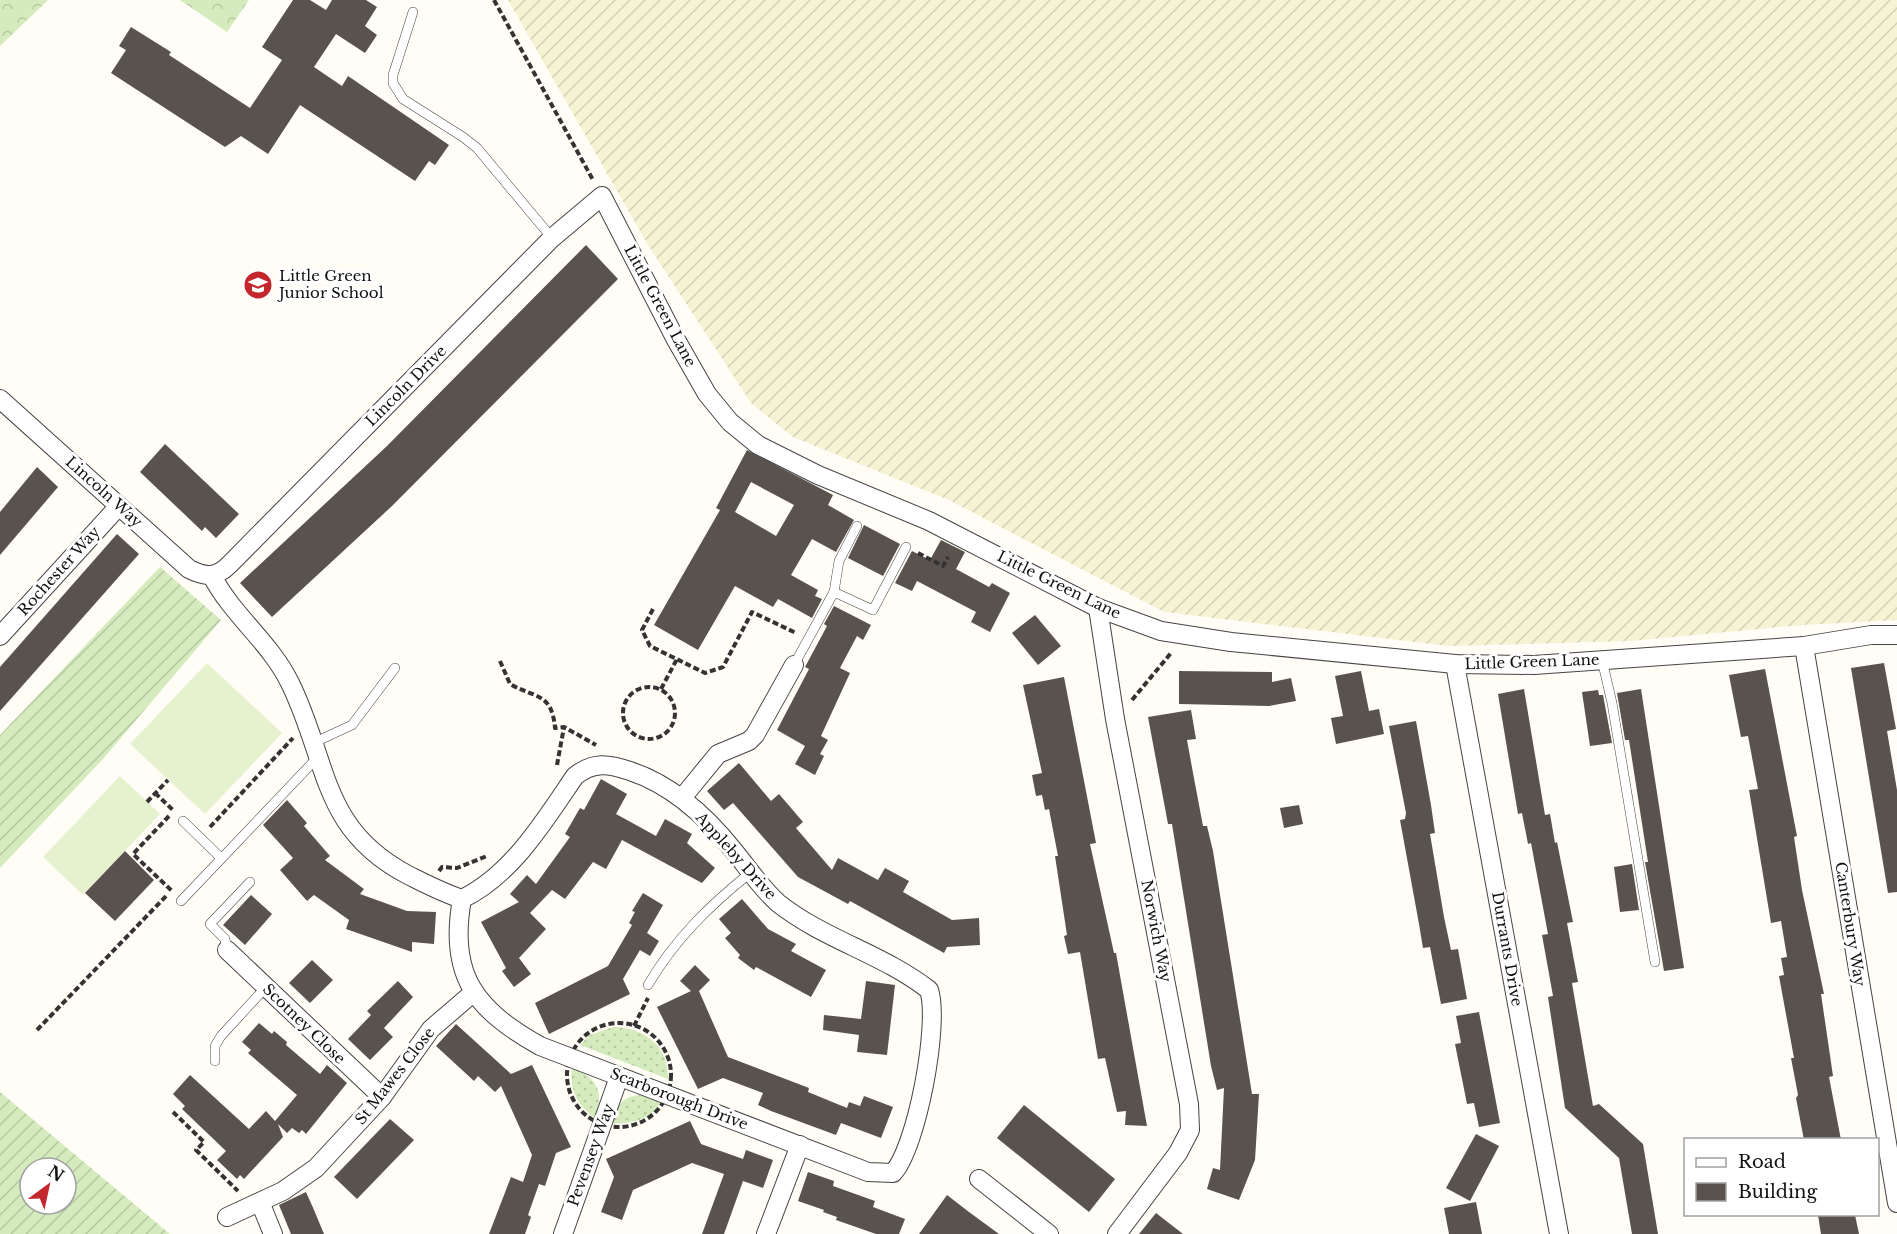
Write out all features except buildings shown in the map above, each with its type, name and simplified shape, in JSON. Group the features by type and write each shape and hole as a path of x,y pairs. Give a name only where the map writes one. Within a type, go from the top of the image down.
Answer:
{"street":[{"name":"Lincoln Drive","path":"212,576 229,565 552,238 602,196"},
{"name":"Little Green Lane","path":"602,196 675,338 707,394 737,428 758,445 808,470 929,521 1098,608 1161,631 1185,636 1455,664 1534,665 1804,646 1871,635 1897,635"},
{"name":"Lincoln Way","path":"0,399 189,569 201,575 212,576"},
{"name":"Rochester Way","path":"0,636 119,506"},
{"path":"212,576 229,605 272,651 290,684 338,808 351,831 367,849 386,863 431,887 462,899"},
{"name":"Norwich Way","path":"1098,608 1115,719 1189,1104 1190,1130 1178,1153 1117,1234"},
{"name":"Canterbury Way","path":"1804,646 1897,1203"},
{"name":"Durrants Drive","path":"1455,664 1559,1234"},
{"path":"682,798 718,754 749,741 755,735 794,665"},
{"name":"Appleby Drive","path":"462,899 483,886 531,839 575,776 585,769 598,764 614,766 641,775 682,798 710,823 750,873 778,902 801,918 929,990 932,1010 924,1076"},
{"name":"Scarborough Drive","path":"462,899 459,943 464,973 474,992 491,1013 510,1029 540,1046 619,1077 800,1144 868,1172 893,1173 901,1164 908,1147 924,1076"},
{"name":"Scotney Close","path":"227,950 382,1098"},
{"name":"St Mawes Close","path":"227,1217 283,1191 316,1168 382,1098 431,1029 474,992"},
{"name":"Pevensey Way","path":"563,1234 619,1077"},
{"path":"766,1234 800,1144"},
{"path":"979,1179 1049,1234"},
{"path":"256,1204 273,1234"}],"lane":[{"path":"414,12 393,75 393,83 397,92 477,148 552,238"},
{"path":"794,665 834,592 839,561 857,526"},
{"path":"834,592 873,610 906,547"},
{"path":"1602,660 1612,703 1655,962"},
{"path":"181,900 221,858 315,750 352,725 395,668"},
{"path":"183,821 221,858"},
{"path":"648,985 666,954 683,933 706,909 750,873"},
{"path":"227,950 225,939 210,924 250,882"},
{"path":"215,1061 215,1046 221,1036 266,987"}],"path":[{"path":"494,0 602,196"},
{"path":"906,547 943,566 948,557"},
{"path":"653,609 642,630 650,646 705,673 723,667 752,612 808,639"},
{"path":"1115,719 1185,636"},
{"path":"661,689 677,659"},
{"path":"500,662 510,684 543,698 554,716 555,728 564,727 588,742 608,750 614,766"},
{"path":"644,687 661,689 667,694 675,708 673,723 663,735 648,739 640,738 627,728 623,720 625,703 636,690 644,687"},
{"path":"200,837 306,725"},
{"path":"556,769 564,727"},
{"path":"147,802 168,780"},
{"path":"155,793 183,821"},
{"path":"174,811 133,854 181,900"},
{"path":"431,887 442,867 457,867 496,852"},
{"path":"38,1030 171,890"},
{"path":"634,1026 647,1001 648,985"},
{"path":"173,1112 204,1142 196,1150 256,1204"}],"shaded area":[{"path":"508,0 1897,0 1897,620 1802,625 1631,641 1449,646 1164,612 949,500 793,437 751,403 648,245"}],"green space":[{"path":"0,0 48,0 0,46"},
{"path":"180,0 249,0 227,32"},
{"path":"160,567 221,620 103,759 0,868 0,735"},
{"path":"207,663 282,733 205,814 130,744"},
{"path":"120,776 160,814 83,895 43,857"},
{"path":"613,1027 635,1030 653,1041 664,1057 668,1079 580,1045 590,1035"},
{"path":"572,1068 588,1076 597,1087 599,1101 595,1118 579,1103 576,1097 571,1076"},
{"path":"0,1092 77,1156 18,1156 18,1216 78,1216 78,1157 170,1234 0,1234"},
{"path":"637,1095 661,1101 652,1113 632,1122 610,1123 622,1102"}],"place":[{"name":"Little Green Junior School","path":"258,285"}]}
